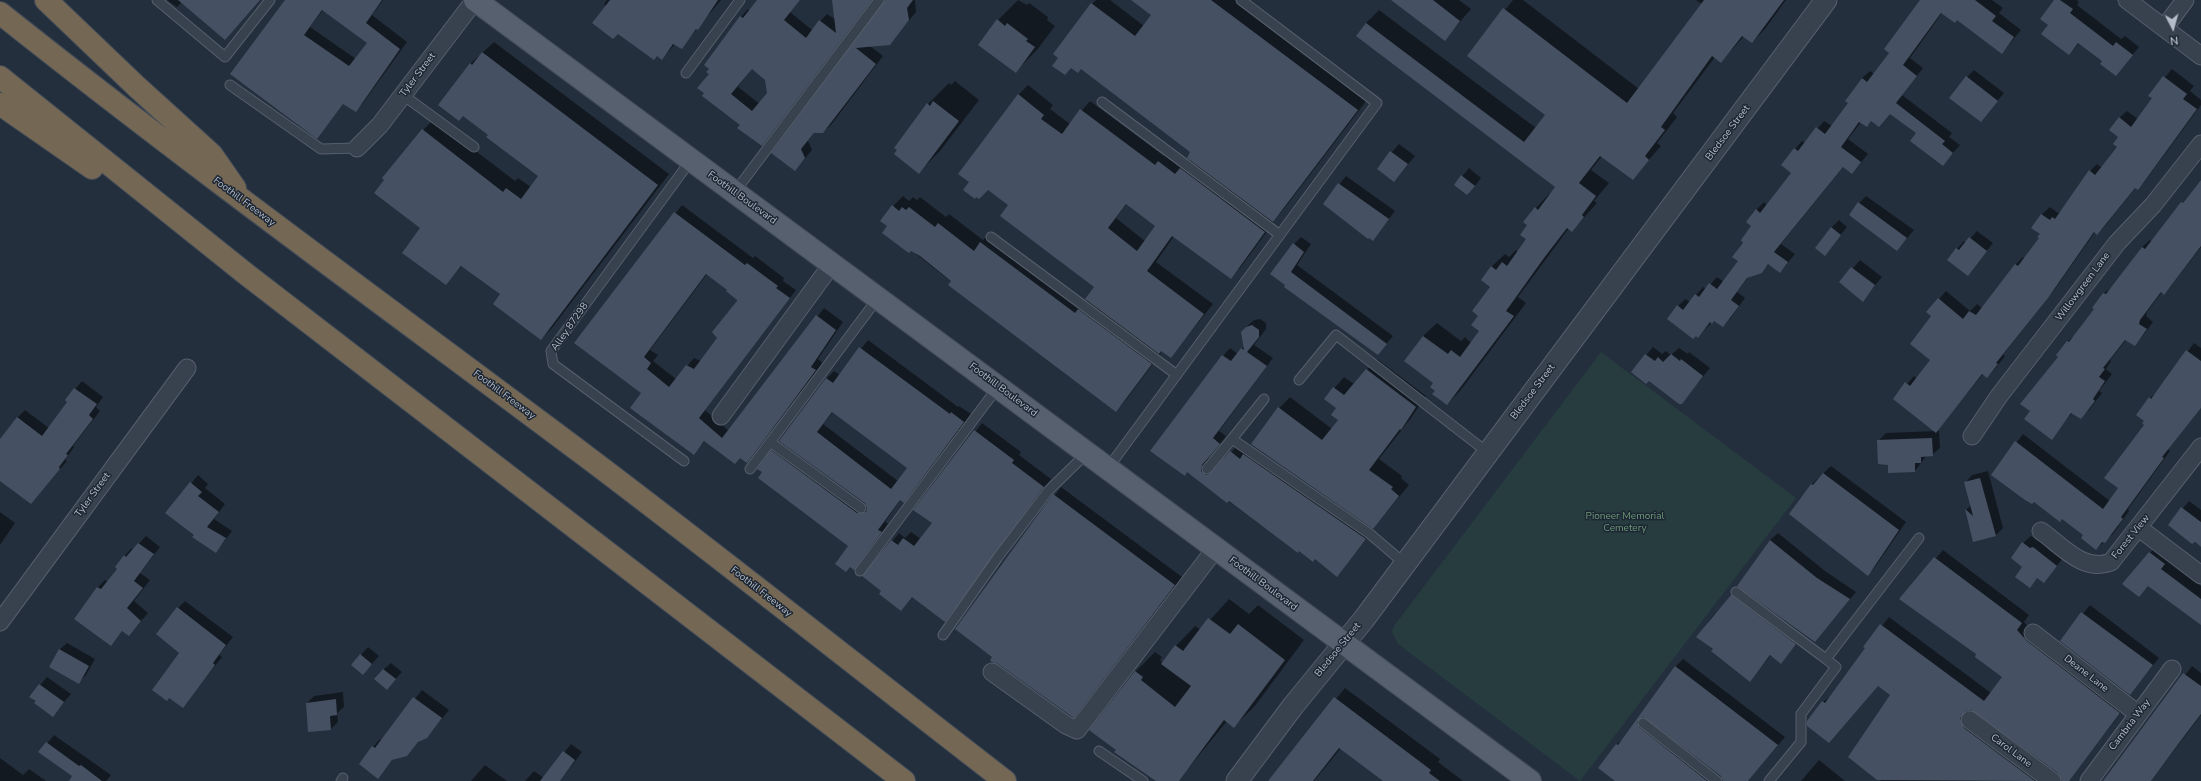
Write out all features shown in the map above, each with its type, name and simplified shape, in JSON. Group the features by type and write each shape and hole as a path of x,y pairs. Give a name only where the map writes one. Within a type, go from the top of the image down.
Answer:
{"highway":[{"path":"46,0 212,154 246,204"},
{"name":"Foothill Freeway","path":"0,13 104,96 246,204 585,456 1005,781"},
{"path":"0,78 246,274 904,781"},
{"path":"0,104 246,274"}],"main road":[{"name":"Foothill Boulevard","path":"475,0 1216,548 1344,645 1530,781"}],"street":[{"name":"Tyler Street","path":"357,148 380,125 475,0"},
{"name":"Bledsoe Street","path":"1237,781 1292,706 1344,645 1826,0"},
{"path":"2128,0 2201,56"},
{"path":"2164,28 2185,0"},
{"name":"Willowgreen Lane","path":"1972,436 1999,396 2117,242 2153,205 2201,144"},
{"path":"722,416 832,264"},
{"name":"Tyler Street","path":"0,622 187,368"},
{"name":"Forest View","path":"2041,531 2084,563 2097,566 2115,560 2201,447"},
{"path":"2139,528 2201,575"},
{"path":"992,672 1066,725 1077,730 1216,548"},
{"name":"Deane Lane","path":"2033,633 2138,714"},
{"name":"Cambria Way","path":"2089,781 2172,669"},
{"name":"Carol Lane","path":"1970,720 2052,781"}],"lane":[{"path":"157,0 225,57 270,0"},
{"path":"686,73 740,0"},
{"path":"734,193 879,0"},
{"path":"1108,468 1377,103 1241,0"},
{"path":"230,85 321,149 357,148"},
{"path":"402,95 474,147"},
{"path":"1102,102 1280,234"},
{"name":"Alley 87298","path":"684,461 553,364 551,351 691,160"},
{"path":"991,237 1177,375"},
{"path":"750,469 878,298"},
{"path":"1299,380 1336,335 1487,452"},
{"path":"860,571 998,387"},
{"path":"1207,469 1264,399"},
{"path":"1232,439 1370,534 1404,563"},
{"path":"770,442 861,508"},
{"path":"943,635 998,557 1049,490 1087,453"},
{"path":"1826,658 1919,538"},
{"path":"1736,592 1836,667 1801,714 1801,742 1769,781"},
{"path":"1643,723 1717,781"},
{"path":"1099,751 1143,781"}],"green space":[{"name":"Pioneer Memorial Cemetery","path":"1601,352 1796,498 1580,781 1398,644 1392,632 1394,626"}],"building":[{"path":"178,0 260,0 225,40"},
{"path":"285,0 382,0 366,23 400,49 356,112 343,104 317,139 230,74","holes":["322,10 367,43 349,66 304,35"]},
{"path":"610,0 718,0 698,30 696,29 682,49 673,44 662,60 657,56 654,60 618,34 613,39 592,23"},
{"path":"757,0 800,0 784,20 806,38 819,20 836,33 832,0 872,0 762,146 737,128 740,125 702,96 704,93 697,88 709,74 706,72 709,69 704,65 740,16 743,18","holes":["752,69 765,80 767,93 752,111 731,94"]},
{"path":"885,0 913,0 907,8 909,20 890,45 856,48 876,64 823,133 814,133 801,149 805,158 795,171 771,153"},
{"path":"1131,0 1211,0 1358,110 1273,222 1187,158 1190,152 1081,69 1078,73 1071,68 1065,75 1052,66 1058,58 1053,54 1091,3 1135,36 1151,15"},
{"path":"1391,0 1433,0 1460,21 1445,41"},
{"path":"1704,0 1784,0 1752,43 1742,36 1721,63 1712,56 1661,127 1665,130 1645,156 1649,160 1633,180 1600,156 1579,183 1596,196 1582,215 1584,217 1572,232 1567,228 1544,258 1506,311 1514,316 1447,405 1432,394 1435,391 1430,387 1433,383 1404,361 1423,336 1448,354 1451,350 1460,357 1479,331 1471,325 1478,316 1472,311 1490,287 1481,280 1491,266 1496,270 1502,262 1507,266 1526,239 1520,235 1527,225 1523,222 1535,207 1538,210 1555,187 1356,36 1366,23 1524,142 1545,115 1467,56 1503,8 1627,103"},
{"path":"1920,0 1975,0 1996,16 1992,21 2014,37 2002,54 1957,20 1955,23 1941,13 1903,65 1917,76 1896,103 1945,141 1942,144 1953,153 1943,166 1910,141 1916,133 1890,114 1879,127 1871,121 1867,127 1859,122 1841,147 1861,162 1852,174 1843,167 1774,252 1788,262 1780,273 1768,264 1762,273 1747,278 1731,300 1739,306 1723,327 1714,321 1712,324 1710,322 1698,338 1696,336 1693,339 1667,319 1677,305 1683,310 1695,294 1699,297 1709,283 1717,289 1738,261 1732,257 1743,243 1741,240 1751,226 1746,222 1756,209 1760,213 1791,173 1781,165 1794,148 1798,151 1816,127 1825,134 1848,103 1845,101 1862,78 1867,82 1889,53 1884,49"},
{"path":"2054,0 2060,0 2073,9 2070,13 2113,46 2116,42 2133,55 2116,76 2100,64 2102,61 2078,43 2069,55 2041,34 2048,25 2040,19"},
{"path":"997,19 1005,26 1007,23 1028,39 1026,41 1035,47 1016,73 978,45"},
{"path":"482,52 658,185 541,340 493,304 500,294 461,266 446,285 402,253 420,228 374,193 384,180 382,178 422,129 503,192 506,188 521,199 538,176 486,137 488,135 463,116 459,121 438,105 470,63 472,65"},
{"path":"1966,76 1998,101 1981,122 1949,98"},
{"path":"2163,76 2187,94 2183,99 2197,109 2138,190 2135,188 2097,235 2094,232 2048,298 1996,363 1998,364 1987,378 1982,374 1936,433 1893,399 1905,382 1910,386 1930,360 1910,344 1931,316 1926,312 1938,298 1963,319 1969,311 1976,315 2015,264 2018,266 2039,238 2037,237 2040,234 2031,228 2041,214 2050,220 2052,217 2055,219 2089,170 2095,175 2117,147 2113,144 2118,137 2109,130 2119,117 2131,127 2152,98 2148,96"},
{"path":"1018,94 1044,115 1041,119 1062,134 1080,109 1155,165 1158,161 1175,174 1180,168 1265,232 1231,279 1172,236 1147,271 1204,314 1171,358 1161,351 1159,354 1085,299 1094,287 1000,216 1008,205 988,190 979,199 976,197 975,199 963,190 969,182 958,174","holes":["1126,204 1155,226 1137,251 1108,228"]},
{"path":"933,101 959,121 919,174 894,154 897,150 894,148 927,103 930,106"},
{"path":"1390,151 1408,164 1394,182 1377,169"},
{"path":"1461,175 1475,186 1467,195 1454,185"},
{"path":"2201,180 2201,246 2164,295 2161,292 2140,320 2139,324 2147,329 2135,346 2125,340 2103,368 2105,369 2099,377 2105,381 2093,399 2095,401 2081,419 2071,413 2052,440 2024,419 2030,411 2020,404 2058,357 2056,355 2067,341 2069,342 2094,309 2092,308 2103,293 2106,294 2142,247 2145,249 2181,202 2183,203"},
{"path":"1338,183 1389,219 1373,241 1369,238 1368,239 1323,204"},
{"path":"1858,202 1907,238 1897,251 1849,215"},
{"path":"892,205 899,211 902,207 906,210 909,207 935,227 938,223 974,251 980,242 1075,313 1078,309 1152,364 1116,412 948,285 951,281 920,256 911,251 909,253 882,233 887,226 880,221"},
{"path":"674,212 745,265 747,263 778,286 776,288 790,298 699,418 722,438 816,315 836,330 811,367 816,370 747,463 740,458 735,464 704,441 694,455 630,408 641,393 574,343","holes":["706,274 727,290 726,291 737,301 712,332 717,338 694,369 686,365 669,387 647,369 651,363 644,357"]},
{"path":"1831,227 1841,235 1825,256 1815,248"},
{"path":"1969,237 1987,251 1968,276 1947,260 1956,248 1959,250"},
{"path":"1293,243 1304,252 1291,272 1387,344 1378,355 1284,287 1285,285 1270,274"},
{"path":"1851,267 1875,285 1863,302 1839,282"},
{"path":"1252,325 1259,330 1259,337 1247,352 1267,366 1213,438 1220,444 1202,465 1201,471 1206,475 1209,474 1230,451 1240,459 1243,454 1366,539 1337,577 1315,559 1313,562 1299,551 1298,553 1229,501 1227,503 1187,472 1185,476 1150,451 1222,355 1231,361 1241,348 1244,350 1241,332 1246,327"},
{"path":"859,347 950,414 951,412 964,422 904,503 900,500 878,530 882,532 854,570 850,567 846,572 835,564 848,546 758,478 762,472 757,469 771,450 857,513 866,512 867,508 865,503 779,441 826,378 833,383","holes":["832,412 907,468 891,489 817,432"]},
{"path":"2186,350 2201,361 2201,408 2162,457 2164,458 2121,517 2123,519 2105,543 2102,542 2096,550 2081,538 2083,535 2062,519 2060,522 2034,502 2032,504 2025,500 1991,475 2015,441 2103,509 2118,488 2104,478 2144,425 2142,423 2144,421 2136,415 2149,397 2151,399"},
{"path":"1645,354 1655,361 1658,357 1663,362 1671,354 1680,361 1681,359 1703,376 1682,404 1679,404 1649,381 1646,384 1631,372"},
{"path":"1366,369 1416,407 1401,430 1400,429 1369,470 1393,487 1391,489 1399,496 1373,529 1251,444 1278,407 1322,440 1338,420 1331,415 1336,408 1324,399 1333,387 1344,395"},
{"path":"74,388 97,404 89,415 93,419 66,454 68,455 59,467 60,469 31,504 0,481 0,439 17,417 42,436 67,402 65,400"},
{"path":"974,430 1014,460 1012,463 1044,487 945,622 912,597 901,611 879,594 881,591 862,576 891,540 898,545 903,538 914,546 932,523 913,510"},
{"path":"1932,438 1933,456 1921,457 1921,463 1915,463 1915,472 1888,473 1888,465 1878,464 1877,440"},
{"path":"1823,473 1899,530 1868,576 1789,514 1811,484 1813,485"},
{"path":"1980,478 1996,536 1973,542 1965,509 1973,516 1964,482"},
{"path":"190,482 202,492 198,496 219,512 207,527 226,538 216,553 192,537 194,535 165,513"},
{"path":"1053,494 1175,585 1074,718 998,664 992,662 990,660 992,657 955,629"},
{"path":"2181,507 2201,522 2201,547 2195,542 2192,544 2168,525"},
{"path":"1770,540 1817,578 1850,599 1815,642 1737,586"},
{"path":"2022,542 2030,548 2033,547 2057,566 2044,583 2037,578 2030,588 2015,577 2022,567 2011,558"},
{"path":"138,543 154,554 134,581 143,588 127,608 141,621 129,636 122,631 111,646 74,619 97,587 101,589 117,569 115,567 124,555 126,557"},
{"path":"2149,552 2165,564 2161,569 2201,599 2201,625 2148,586 2139,597 2122,584"},
{"path":"1934,557 2022,623 2017,630 2027,641 2120,713 2069,781 2062,781 2058,773 1971,710 1966,711 1960,718 1964,728 2035,781 1877,780 1848,757 1890,695 1878,686 1829,743 1807,726 1807,721 1822,701 1825,703 1865,648 1863,647 1880,624 1984,701 2002,677 1975,657 1976,654 1899,599"},
{"path":"1731,595 1796,644 1781,664 1770,655 1750,682 1711,651 1713,649 1696,637"},
{"path":"177,607 226,645 213,663 215,665 183,708 169,698 167,701 152,690 179,653 156,634"},
{"path":"2081,612 2153,665 2130,695 2060,641"},
{"path":"1208,618 1230,634 1238,624 1285,660 1234,728 1224,720 1179,781 1156,781 1114,752 1116,750 1089,730 1135,671 1143,677 1141,680 1175,707 1191,686 1161,664 1175,645 1183,651"},
{"path":"59,649 89,666 79,684 49,667"},
{"path":"360,654 372,664 363,675 351,665"},
{"path":"1675,666 1778,745 1748,781 1723,781 1721,776 1643,717 1637,722 1639,727 1707,781 1615,781 1598,768 1616,744 1618,745"},
{"path":"383,669 396,679 387,690 374,679"},
{"path":"2183,673 2201,686 2201,714 2151,781 2103,781"},
{"path":"39,684 64,702 53,717 34,703 36,701 29,697"},
{"path":"413,697 442,718 427,738 418,742 407,756 392,760 378,779 359,764 372,746 375,748"},
{"path":"1334,697 1431,770 1429,773 1440,781 1383,781 1339,748 1313,781 1268,781"},
{"path":"336,699 337,715 330,716 331,730 308,732 306,703"},
{"path":"46,742 102,781 69,781 72,776 38,752"},
{"path":"563,751 575,760 560,781 540,781"}]}
